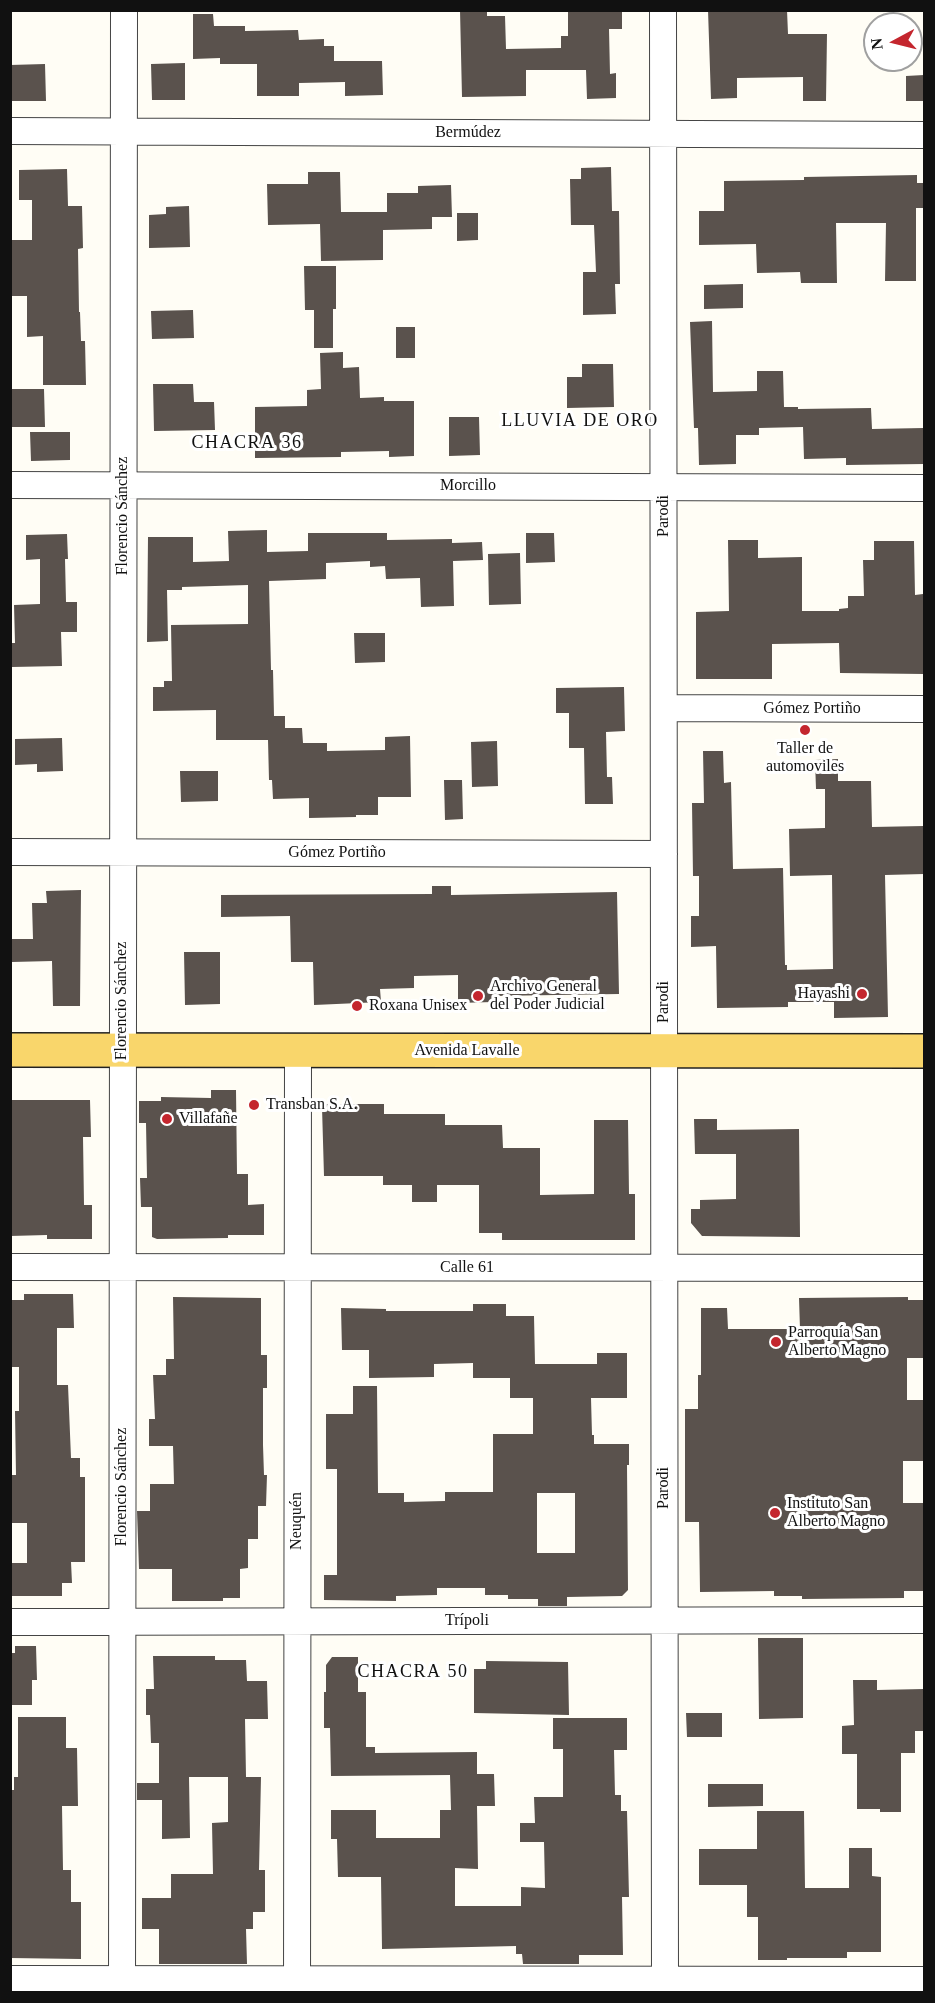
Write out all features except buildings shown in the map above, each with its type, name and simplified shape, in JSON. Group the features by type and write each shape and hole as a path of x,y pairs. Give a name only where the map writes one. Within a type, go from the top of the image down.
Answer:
{"main road":[{"name":"Avenida Lavalle","path":"10,1050 924,1051"}],"street":[{"name":"Florencio Sánchez","path":"122,1986 124,10"},
{"name":"Parodi","path":"663,10 665,1986"},
{"name":"Bermúdez","path":"10,132 924,135"},
{"name":"Morcillo","path":"10,485 924,488"},
{"name":"Gómez Portiño","path":"664,708 924,709"},
{"name":"Gómez Portiño","path":"10,852 663,854"},
{"name":"Neuquén","path":"297,1986 298,1050"},
{"name":"Calle 61","path":"10,1267 924,1268"},
{"name":"Trípoli","path":"10,1622 924,1620"},
{"path":"10,1978 122,1986 665,1986 924,1980"}],"place":[{"name":"Taller de automoviles","path":"805,730"},
{"name":"Hayashi","path":"862,994"},
{"name":"Archivo General del Poder Judicial","path":"478,996"},
{"name":"Roxana Unisex","path":"357,1006"},
{"name":"Transban S.A.","path":"254,1105"},
{"name":"Villafañe","path":"167,1119"},
{"name":"Parroquía San Alberto Magno","path":"776,1342"},
{"name":"Instituto San Alberto Magno","path":"775,1513"}],"district":[{"name":"LLUVIA DE ORO","path":"580,421"},
{"name":"CHACRA 36","path":"247,443"},
{"name":"CHACRA 50","path":"413,1672"}]}
